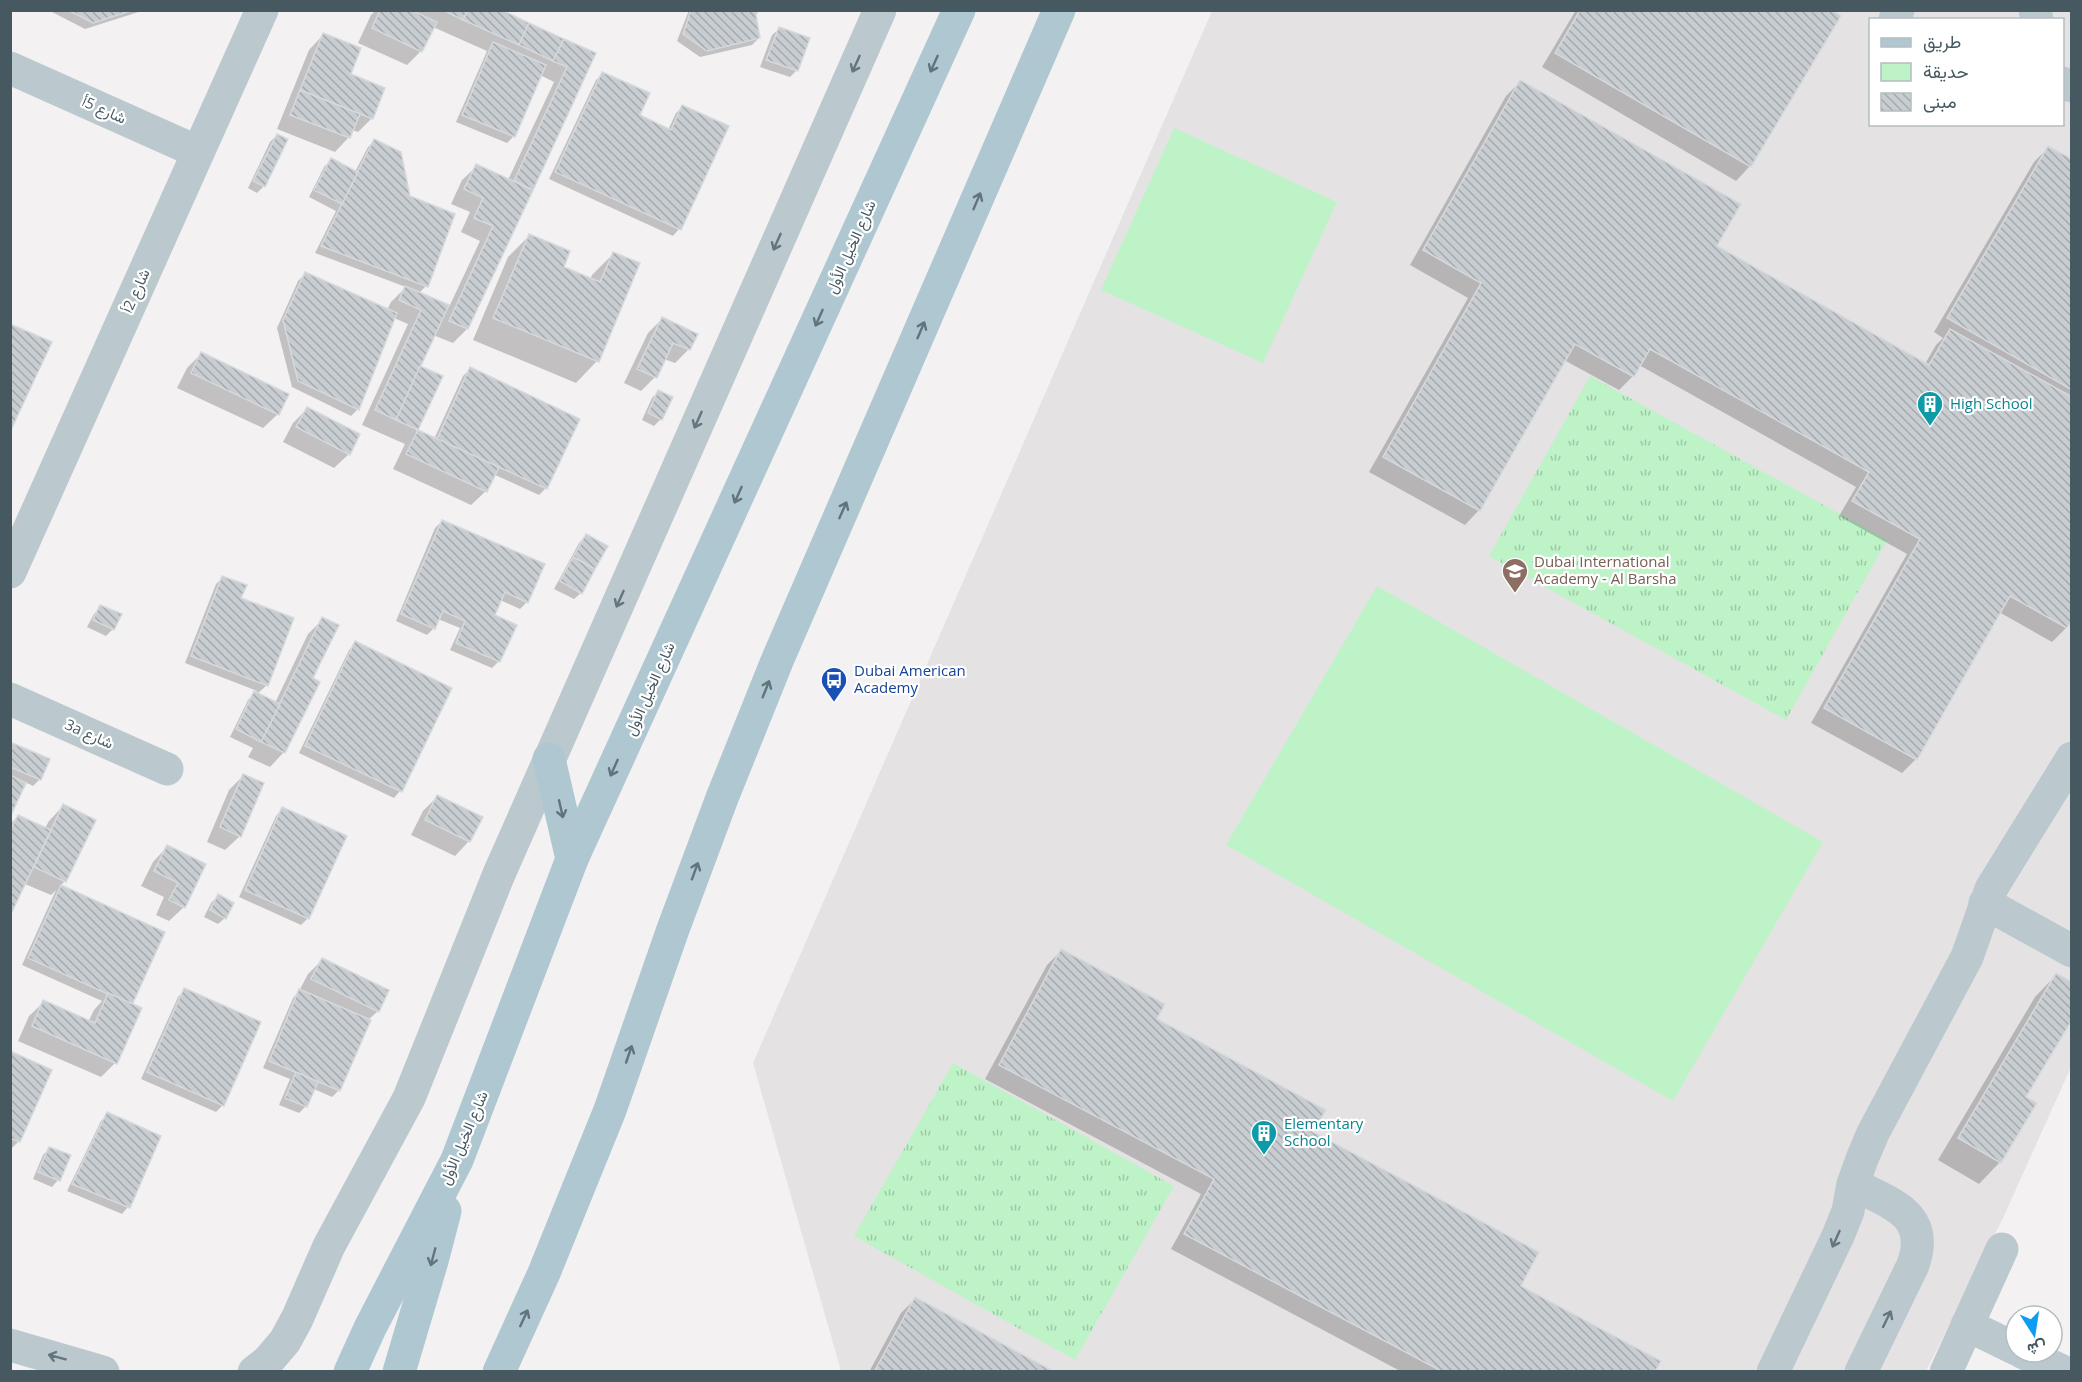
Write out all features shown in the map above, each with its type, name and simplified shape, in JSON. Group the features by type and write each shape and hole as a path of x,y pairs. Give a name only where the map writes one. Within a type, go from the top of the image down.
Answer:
{"main road":[{"name":"شارع الخيل الأول","path":"350,1371 457,1160 572,860 959,10"},
{"path":"499,1371 544,1273 610,1110 676,921 777,661 1059,10"},
{"path":"549,759 572,860"},
{"path":"399,1371 432,1261 457,1160"}],"street":[{"name":"شارع 2أ","path":"10,572 262,10"},
{"path":"254,1371 268,1360 285,1341 339,1227 409,1098 499,874 880,10"},
{"name":"شارع 5أ","path":"10,68 198,152"},
{"name":"3a شارع","path":"10,699 167,769"},
{"path":"1773,1371 1838,1236 1848,1211 1853,1184 1873,1133 1967,957 1991,889 2071,760"},
{"path":"1985,903 2072,951"},
{"path":"1853,1184 1904,1211 1913,1222 1918,1236 1918,1251 1913,1265 1861,1371"},
{"path":"1946,1371 2002,1249"},
{"path":"1967,1325 2004,1343"},
{"path":"10,1345 103,1371"},
{"path":"2049,1364 2064,1371"}],"shaded area":[{"name":"Dubai International Academy - Al Barsha","path":"1212,11 2071,11 2071,1067 2003,1218 1926,1371 841,1371 753,1063"}],"green space":[{"path":"1174,128 1337,202 1263,363 1101,290"},
{"path":"1590,376 1887,540 1786,720 1489,556"},
{"path":"1377,586 1823,842 1673,1101 1226,845"},
{"path":"953,1063 1174,1186 1075,1360 854,1236"}],"building":[{"path":"68,10 133,10 93,23"},
{"path":"380,10 411,10 437,22 422,52 372,28"},
{"path":"443,10 468,10 463,20"},
{"path":"468,10 502,10 529,23 519,45 463,20"},
{"path":"691,10 758,10 756,15 760,38 707,51 683,34"},
{"path":"1580,10 1832,10 1841,16 1751,167 1555,53"},
{"path":"529,23 564,39 553,61 519,45"},
{"path":"779,27 810,38 798,71 766,60"},
{"path":"323,33 361,48 351,74 385,88 373,119 300,90"},
{"path":"564,39 596,53 533,190 514,181 567,67 553,61"},
{"path":"493,42 546,65 515,137 462,115"},
{"path":"602,72 650,93 640,115 671,130 682,105 729,126 681,230 555,172"},
{"name":"High School","path":"1520,80 1741,204 1717,246 1929,365 1950,329 2072,397 2072,621 2067,628 2010,596 1917,760 1824,708 1920,539 1852,501 1869,472 1650,349 1634,377 1575,344 1480,511 1383,457 1481,283 1423,250"},
{"path":"300,90 360,114 350,138 290,115"},
{"path":"277,134 288,139 265,187 253,181"},
{"path":"374,139 401,152 410,196 455,214 428,287 321,246"},
{"path":"2048,146 2072,159 2072,390 1947,318"},
{"path":"331,158 358,172 342,204 314,190"},
{"path":"476,164 533,190 468,329 449,321 493,226 474,218 483,198 464,189"},
{"path":"529,234 570,251 564,267 600,282 613,252 640,263 599,362 493,318"},
{"path":"305,272 397,313 359,410 298,381 283,320"},
{"path":"405,286 449,305 396,420 375,410 421,310 399,300"},
{"path":"662,317 698,334 690,350 673,343 657,378 637,369"},
{"path":"10,324 52,342 10,432"},
{"path":"201,352 289,394 279,415 191,373"},
{"path":"420,366 443,376 418,430 396,420"},
{"path":"470,367 580,419 547,489 437,439"},
{"path":"658,390 673,397 662,420 648,413"},
{"path":"307,407 360,434 350,455 296,427"},
{"path":"418,430 499,467 487,492 406,454"},
{"path":"442,520 545,564 528,603 505,592 495,615 517,625 500,662 456,643 465,621 443,611 435,629 401,614"},
{"path":"586,534 608,546 595,569 573,557"},
{"path":"573,557 595,569 582,594 560,581"},
{"path":"222,576 247,585 241,598 294,618 268,686 191,656"},
{"path":"100,605 122,614 114,630 93,620"},
{"path":"322,617 339,625 313,678 320,682 285,753 261,742"},
{"path":"355,641 452,688 402,792 305,746"},
{"path":"254,691 280,704 261,742 236,729"},
{"path":"10,742 50,759 41,780 10,767"},
{"path":"243,774 264,783 241,837 220,827"},
{"path":"10,775 26,783 11,815 10,815"},
{"path":"437,795 483,817 470,842 425,820"},
{"path":"63,804 96,820 66,882 34,867"},
{"path":"282,807 347,836 309,919 245,890"},
{"path":"18,815 51,830 10,916 10,831"},
{"path":"167,845 206,864 185,908 169,900 178,883 154,871"},
{"path":"61,885 165,932 132,1005 28,958"},
{"path":"218,894 234,903 226,919 210,910"},
{"name":"Elementary School","path":"1061,949 1165,1004 1157,1019 1326,1110 1313,1132 1539,1252 1521,1286 1661,1361 1655,1372 1443,1372 1184,1234 1214,1179 999,1065"},
{"path":"322,958 389,990 379,1012 311,979"},
{"path":"2056,973 2072,982 2072,1020 2026,1097 2037,1103 2001,1163 1958,1138"},
{"path":"184,988 261,1022 224,1106 147,1072"},
{"path":"299,989 371,1020 340,1091 269,1061"},
{"path":"108,993 142,1008 117,1064 32,1026 43,1000 95,1023"},
{"path":"10,1051 52,1070 20,1142 10,1138"},
{"path":"296,1072 318,1082 307,1107 285,1098"},
{"path":"107,1112 161,1136 130,1208 72,1184"},
{"path":"49,1147 71,1155 60,1181 38,1172"},
{"path":"915,1297 1055,1372 874,1372"}],"place":[{"name":"High School","path":"1930,427"},
{"name":"Dubai International Academy - Al Barsha","path":"1515,594"},
{"name":"Dubai American Academy","path":"834,703"},
{"name":"Elementary School","path":"1264,1156"}]}
